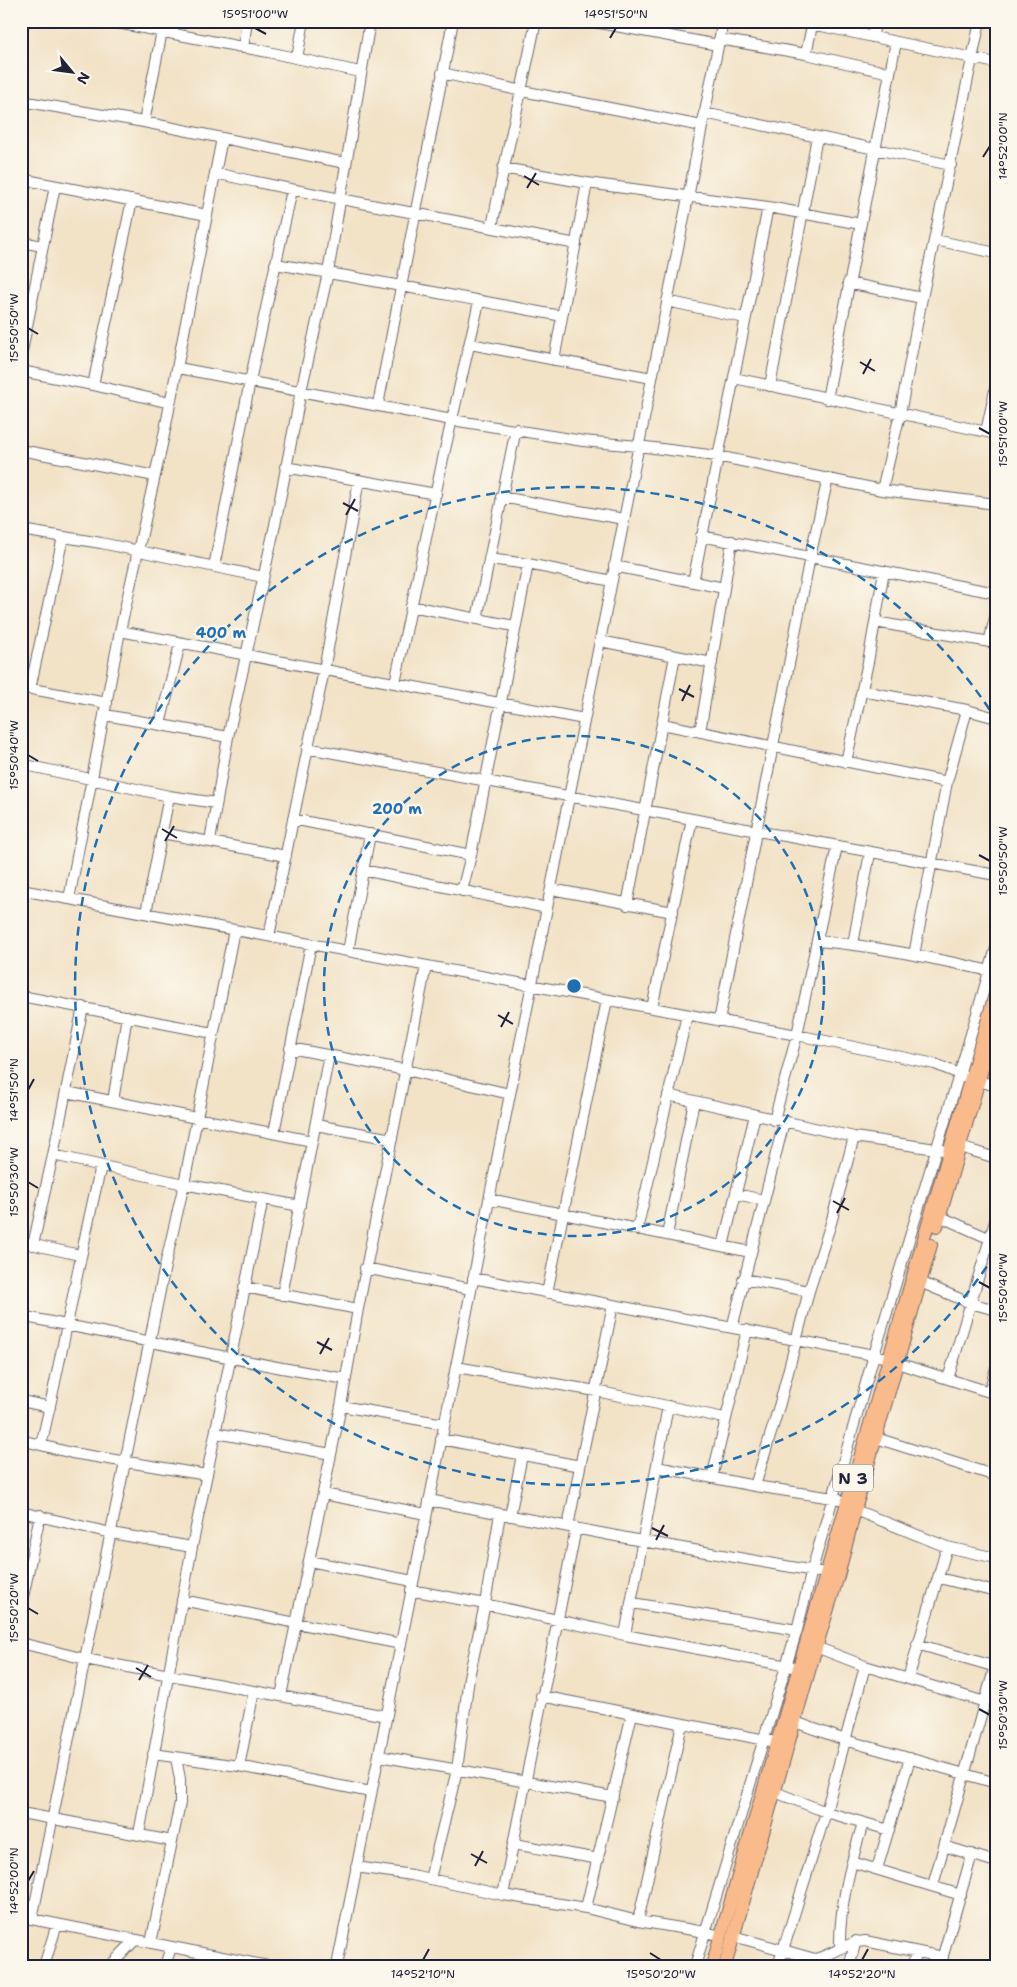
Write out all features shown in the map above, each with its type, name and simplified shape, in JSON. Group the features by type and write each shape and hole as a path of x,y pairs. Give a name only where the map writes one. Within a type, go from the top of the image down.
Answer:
{"main road":[{"name":"N 3","path":"712,1966 727,1936 775,1792 838,1576 851,1506 893,1361 949,1149 996,991"},
{"name":"N 3","path":"969,1078 996,1023"},
{"name":"N 3","path":"725,1966 727,1936 771,1741 792,1667 876,1438 893,1361 920,1282 939,1216 949,1149"}],"street":[{"path":"21,36 24,21"},
{"path":"107,21 360,72"},
{"path":"144,122 164,21"},
{"path":"243,48 247,21"},
{"path":"297,58 304,21"},
{"path":"378,405 453,21"},
{"path":"492,227 503,168 522,91 536,21"},
{"path":"589,21 630,25 719,42 806,54 890,73"},
{"path":"337,1966 723,21"},
{"path":"872,37 876,21"},
{"path":"882,490 900,414 922,298 980,21"},
{"path":"210,840 228,737 263,577 300,391 328,273 360,72 366,22"},
{"path":"806,54 812,23 996,63"},
{"path":"827,399 896,42"},
{"path":"442,73 522,91 702,126"},
{"path":"21,101 144,122 345,162"},
{"path":"704,113 951,165"},
{"path":"770,386 817,137"},
{"path":"69,898 120,631 178,368 222,138"},
{"path":"503,168 587,183 768,207 861,224"},
{"path":"216,173 340,200 576,244"},
{"path":"21,179 207,215"},
{"path":"554,360 587,183"},
{"path":"21,356 55,186"},
{"path":"214,568 250,381 292,190"},
{"path":"93,384 132,200"},
{"path":"693,582 768,207"},
{"path":"935,240 996,254"},
{"path":"21,242 43,246"},
{"path":"275,264 401,285 479,302 562,316"},
{"path":"848,283 922,298"},
{"path":"395,683 479,302"},
{"path":"667,302 745,318"},
{"path":"470,344 652,378"},
{"path":"178,368 452,420 583,441 717,456 882,490 996,504"},
{"path":"21,371 93,384 170,403"},
{"path":"734,378 991,433 996,386"},
{"path":"477,620 516,429"},
{"path":"21,450 155,476"},
{"path":"285,467 436,494"},
{"path":"719,1021 810,557 828,478"},
{"path":"270,936 324,670 359,480"},
{"path":"501,497 624,520"},
{"path":"21,530 263,577"},
{"path":"701,536 996,593"},
{"path":"63,537 26,688 107,703"},
{"path":"700,732 732,541"},
{"path":"490,559 528,564 612,581"},
{"path":"462,891 471,855 514,626 528,564"},
{"path":"614,566 724,588"},
{"path":"846,762 862,691 884,571"},
{"path":"412,606 514,626"},
{"path":"875,622 992,642 996,614"},
{"path":"120,631 180,644 584,719"},
{"path":"600,641 712,663"},
{"path":"160,724 180,644"},
{"path":"627,905 676,656"},
{"path":"862,691 967,710 996,718"},
{"path":"914,955 946,782 967,710"},
{"path":"105,715 228,737"},
{"path":"662,724 946,782"},
{"path":"307,748 996,875"},
{"path":"21,764 169,796 216,803"},
{"path":"146,913 169,796"},
{"path":"293,819 471,855"},
{"path":"652,1008 692,819"},
{"path":"162,833 210,840 286,856"},
{"path":"348,951 370,834"},
{"path":"732,1328 764,1200 837,846"},
{"path":"853,944 870,853"},
{"path":"363,870 547,908"},
{"path":"550,889 627,905 673,912"},
{"path":"21,890 797,1036 935,1064 969,1078 996,1086"},
{"path":"234,930 195,1117 184,1184 52,1818 26,1918 171,1947 227,1962 268,1966"},
{"path":"818,941 853,944 990,971"},
{"path":"274,1133 311,944"},
{"path":"309,1561 485,1604 625,1635 792,1667 798,1630 812,1570 874,1355 949,1149 969,1078 996,948"},
{"path":"281,1696 341,1406 358,1308 426,966"},
{"path":"21,996 213,1032"},
{"path":"547,1293 607,1000"},
{"path":"33,1245 54,1155 83,1007"},
{"path":"637,1230 687,1015"},
{"path":"113,1101 127,1016"},
{"path":"290,1048 406,1070 510,1094"},
{"path":"282,1295 329,1054"},
{"path":"66,1092 312,1141"},
{"path":"668,1095 854,1137 949,1149 996,1158"},
{"path":"667,1235 694,1101"},
{"path":"723,1246 755,1115"},
{"path":"316,1125 392,1139"},
{"path":"755,1486 854,1137"},
{"path":"54,1155 184,1184 300,1206"},
{"path":"41,1445 80,1255 101,1166"},
{"path":"736,1194 764,1200"},
{"path":"139,1834 167,1674 263,1199"},
{"path":"489,1199 751,1252"},
{"path":"939,1216 992,1240"},
{"path":"948,1379 970,1303 992,1240 996,1218"},
{"path":"21,1242 80,1255"},
{"path":"366,1268 547,1293 874,1355 992,1393 996,1368"},
{"path":"743,1279 809,1292"},
{"path":"920,1282 970,1303 996,1310"},
{"path":"244,1288 358,1308"},
{"path":"504,1895 557,1619 580,1466 613,1305"},
{"path":"21,1316 346,1379"},
{"path":"712,1478 724,1418 747,1330"},
{"path":"456,1367 596,1391 724,1418"},
{"path":"21,1401 50,1407"},
{"path":"341,1406 444,1424"},
{"path":"625,1635 668,1406"},
{"path":"216,1433 331,1454"},
{"path":"876,1438 996,1476"},
{"path":"21,1440 72,1453 207,1475"},
{"path":"441,1440 580,1466"},
{"path":"430,1879 457,1770 469,1677 505,1515 522,1455"},
{"path":"657,1467 755,1486 834,1498 947,1546 996,1558"},
{"path":"322,1494 426,1514"},
{"path":"429,1500 642,1541 826,1573"},
{"path":"21,1512 111,1532 192,1547"},
{"path":"21,1607 25,1567 40,1515"},
{"path":"908,1679 947,1546"},
{"path":"939,1578 996,1592"},
{"path":"182,1600 401,1644"},
{"path":"632,1602 798,1630"},
{"path":"21,1643 85,1659 386,1716"},
{"path":"918,1644 996,1666 933,1885"},
{"path":"816,1648 865,1666 985,1702"},
{"path":"778,1966 826,1812 865,1666"},
{"path":"239,1766 254,1691"},
{"path":"541,1696 771,1741 695,1966"},
{"path":"586,1908 632,1714"},
{"path":"795,1722 845,1740 996,1783"},
{"path":"638,1921 682,1724"},
{"path":"153,1754 239,1766 371,1792"},
{"path":"378,1756 613,1797"},
{"path":"151,1943 181,1798 176,1758"},
{"path":"877,1869 910,1758"},
{"path":"775,1792 826,1812 889,1830"},
{"path":"21,1813 172,1841"},
{"path":"840,1948 840,1930 852,1862 863,1823"},
{"path":"514,1844 599,1859"},
{"path":"944,1846 996,1862"},
{"path":"356,1867 430,1879 504,1895 586,1908 638,1921 727,1936 815,1959 827,1956 856,1941 865,1941 917,1952 942,1961 972,1854"},
{"path":"852,1862 961,1895"},
{"path":"44,1966 57,1924"},
{"path":"110,1966 135,1940"},
{"path":"849,1966 856,1941"},
{"path":"166,1966 171,1947"},
{"path":"912,1966 917,1952"}]}
